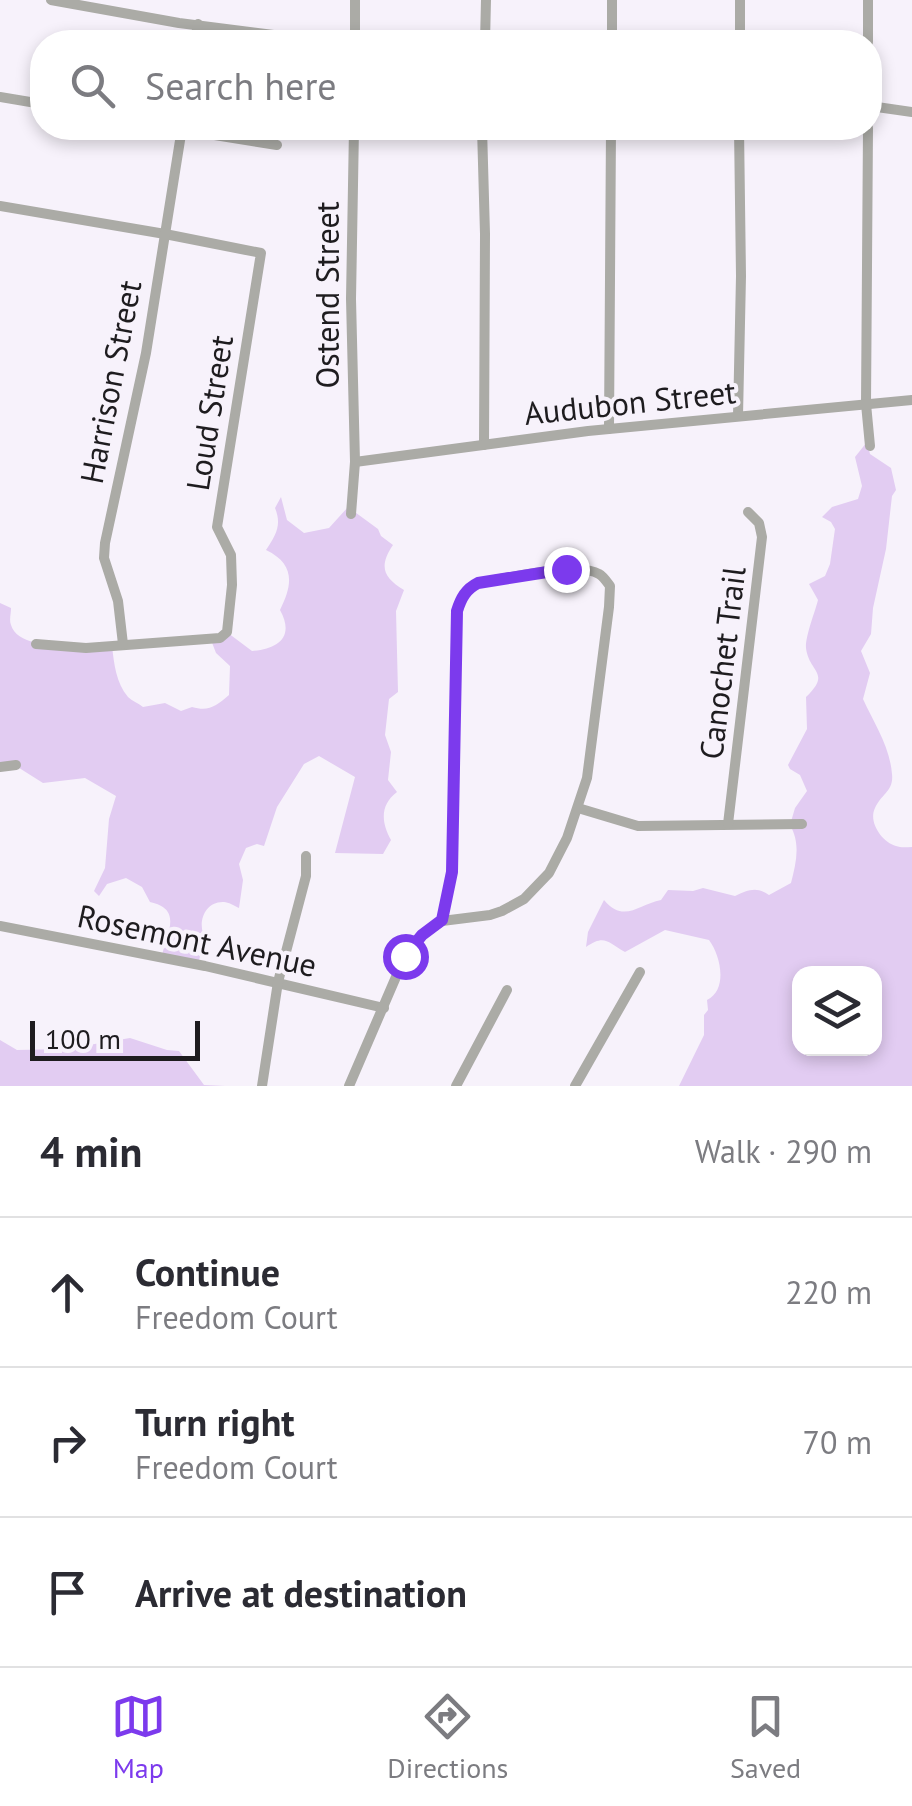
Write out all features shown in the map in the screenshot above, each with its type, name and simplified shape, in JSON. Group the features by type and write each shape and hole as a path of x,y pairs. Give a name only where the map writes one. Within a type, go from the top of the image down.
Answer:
{"street":[{"path":"50,0 242,30"},
{"path":"354,0 355,30"},
{"path":"486,0 486,30"},
{"path":"612,0 612,30"},
{"path":"740,0 740,30"},
{"path":"868,0 868,30"},
{"path":"197,30 198,24"},
{"path":"0,97 30,102"},
{"path":"882,108 912,112"},
{"name":"Harrison Street","path":"123,644 118,601 104,558 105,543 146,354 177,140"},
{"path":"249,140 278,145"},
{"name":"Ostend Street","path":"350,514 355,462 351,299 354,140"},
{"path":"482,140 484,444"},
{"path":"610,430 611,140"},
{"path":"738,416 739,140"},
{"path":"868,140 866,404 870,446"},
{"path":"0,206 165,234"},
{"name":"Loud Street","path":"123,644 224,638 229,625 231,555 218,527 260,253 165,234"},
{"name":"Audubon Street","path":"355,462 484,444 912,400"},
{"name":"Canochet Trail","path":"728,824 762,537 758,523 748,512"},
{"path":"348,1086 405,956 422,935 442,920 490,915 513,906 534,891 560,853 578,808 590,758 610,586 590,570 566,569 478,583 460,598 452,872 442,920"},
{"path":"36,644 86,648 123,644"},
{"path":"0,767 16,765"},
{"path":"578,808 638,826 802,824"},
{"path":"262,1086 278,982 306,876 306,856"},
{"name":"Rosemont Avenue","path":"0,926 278,982 384,1008"},
{"path":"575,1086 640,972"},
{"path":"456,1086 507,990"}],"shaded area":[{"path":"867,442 870,454 891,468 896,490 871,634 861,651 870,673 863,699 885,745 892,774 889,789 873,813 875,825 891,844 912,847 912,1086 679,1086 704,1035 707,1000 720,981 719,963 709,940 665,930 625,952 602,940 586,947 588,932 604,900 625,912 661,900 668,890 703,888 735,896 756,890 769,895 791,883 796,846 790,825 795,808 807,791 800,775 788,765 807,729 806,697 818,677 806,648 818,600 809,584 825,576 830,564 835,529 822,517 832,507 858,499 862,486 855,457"},
{"path":"281,497 287,520 304,533 329,528 348,507 393,545 385,571 404,590 396,611 398,692 389,699 385,735 391,752 388,780 397,792 387,802 384,814 391,840 383,854 335,853 355,777 319,756 304,764 277,807 264,846 246,848 239,864 243,880 239,908 217,903 204,914 205,938 198,964 162,955 169,916 160,905 150,902 142,887 126,878 107,884 99,896 94,891 105,868 109,819 116,796 85,778 43,783 16,766 0,767 0,603 11,608 11,625 27,640 56,646 112,646 121,686 128,697 143,707 165,703 181,711 212,707 229,695 230,666 216,653 211,640 228,633 252,651 269,648 285,634 280,610 289,576 282,562 266,550 277,530 275,508"},
{"path":"130,1038 179,1051 204,1085 225,1086 0,1086 0,1040 17,1050 65,1049"}],"route":[{"path":"405,956 422,935 442,920 452,872 460,598 478,583 566,569"}]}
